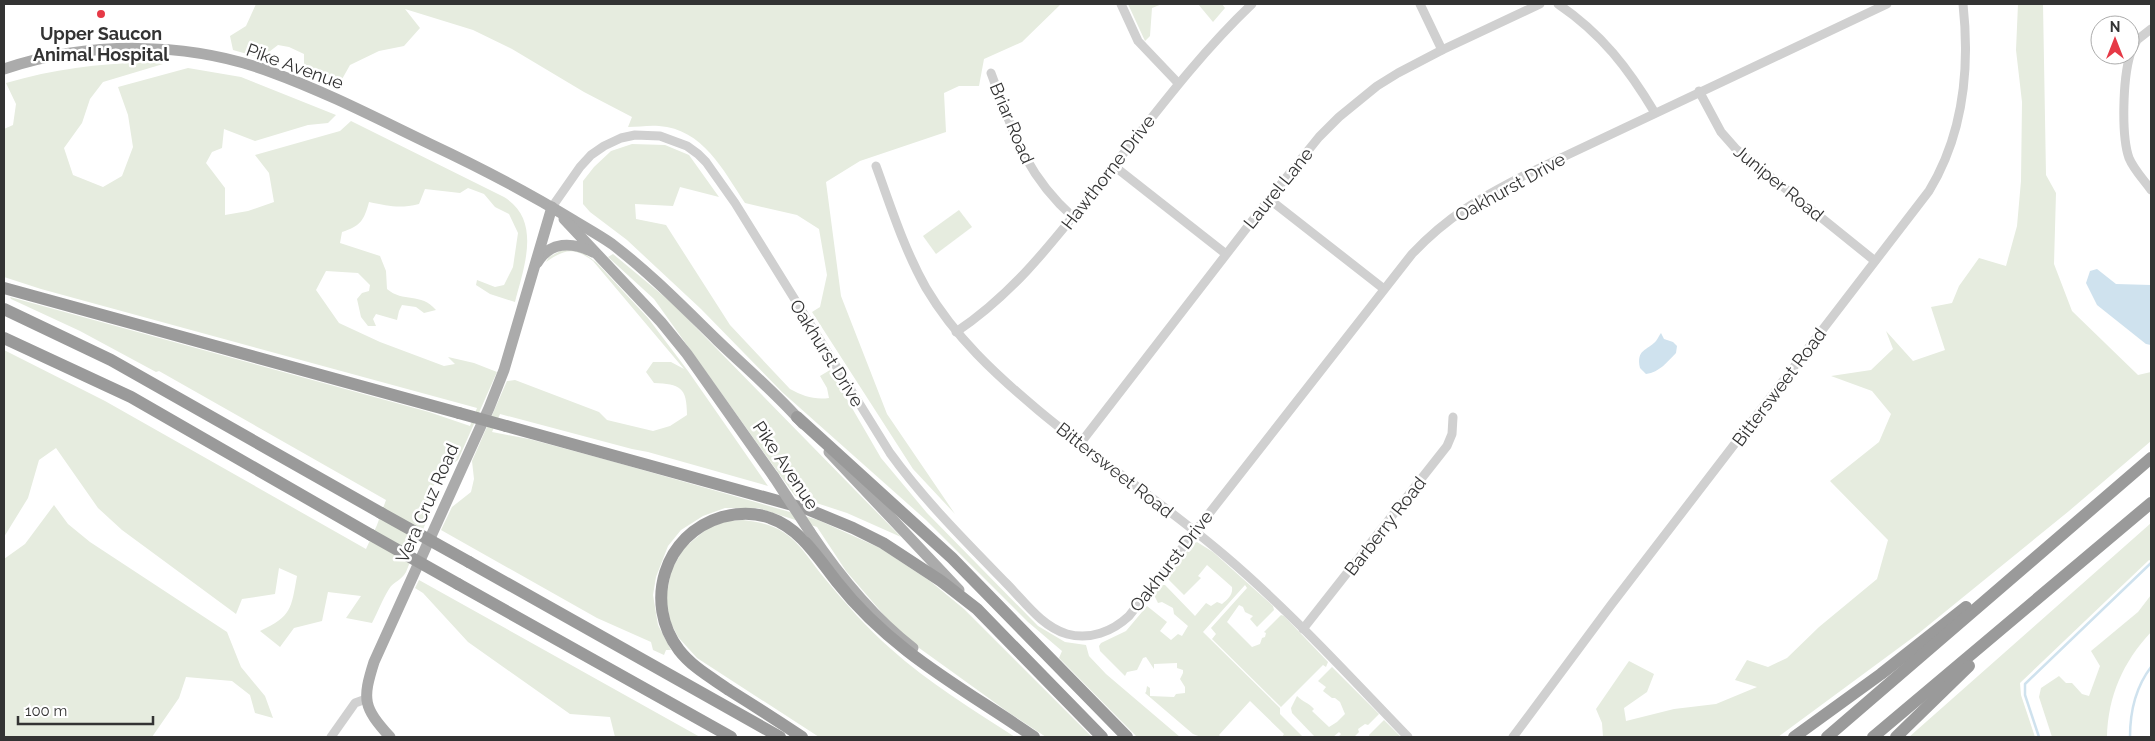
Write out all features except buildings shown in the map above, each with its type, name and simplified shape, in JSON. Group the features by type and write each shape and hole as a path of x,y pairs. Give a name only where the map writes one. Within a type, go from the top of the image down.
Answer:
{"highway":[{"path":"4,288 823,515 853,528 898,552 941,581 977,609 1102,737"},
{"path":"4,309 111,360 780,737"},
{"path":"4,338 131,397 371,535 730,737"},
{"path":"797,417 958,564 1127,737"},
{"path":"1827,737 2151,458"},
{"path":"1873,737 2151,502"},
{"path":"802,737 697,668 679,650 666,628 660,590 665,568 677,547 689,534 714,519 730,515 756,514 769,517 793,530 821,560 866,616 889,637 943,678 1034,737"},
{"path":"1794,737 1882,674 2062,534"},
{"path":"1896,737 2025,610"}],"main road":[{"name":"Pike Avenue","path":"4,69 68,54 125,49 184,52 242,63 270,72 348,104 484,170 552,207 609,242 647,272 797,417 856,483 977,609"},
{"name":"Pike Avenue","path":"552,207 661,322 687,354 774,477 810,532 839,571 882,620 907,643 1012,722"},
{"name":"Vera Cruz Road","path":"366,699 374,662 490,408 504,370 552,207"},
{"path":"534,269 545,253 559,245 575,245 598,254"},
{"path":"366,699 372,717 390,737"}],"street":[{"path":"1121,4 1138,41 1178,83"},
{"name":"Hawthorne Drive","path":"956,332 987,309 1026,274 1074,217 1178,83 1202,55 1252,4"},
{"path":"1420,4 1442,50"},
{"name":"Laurel Lane","path":"1079,445 1268,199 1319,137 1339,116 1377,86 1442,50 1540,4"},
{"path":"1558,4 1592,30 1610,48 1626,67 1655,113"},
{"name":"Oakhurst Drive","path":"552,207 580,167 592,155 604,146 621,138 635,135 660,136 674,140 698,154 706,162 735,204 885,444 923,496 1038,616 1056,630 1066,634 1089,636 1101,634 1122,623 1384,288 1425,240 1468,205 1527,174 1699,91 1887,4"},
{"name":"Bittersweet Road","path":"1512,737 1929,191 1947,158 1961,106 1964,78 1963,4"},
{"path":"2140,38 2151,29"},
{"path":"2127,65 2125,70 2126,148 2136,171 2151,190"},
{"name":"Briar Road","path":"991,73 1023,156 1047,191 1074,217"},
{"name":"Juniper Road","path":"1699,91 1721,132 1736,149 1875,261"},
{"name":"Bittersweet Road","path":"876,166 902,241 931,295 956,332 997,376 1079,445 1194,531 1244,573 1303,629 1408,737"},
{"path":"1114,166 1226,254"},
{"path":"1268,199 1384,288"},
{"name":"Barberry Road","path":"1303,629 1447,446 1452,434 1453,416"},
{"path":"331,737 355,703 366,699"}],"shaded area":[{"path":"256,4 1061,4 1022,42 984,59 979,86 959,86 944,93 946,132 860,161 826,182 841,296 887,414 955,514 913,469 812,312 820,307 827,275 819,229 797,215 745,203 710,153 688,135 674,129 659,126 628,127 632,117 584,92 512,49 473,30 405,9 420,28 404,46 379,51 350,65 341,81 304,68 304,54 289,47 278,45 261,58 233,50 230,36 246,26"},
{"path":"1128,4 1162,4 1152,8 1150,36 1145,41"},
{"path":"1198,4 1222,4 1225,8 1213,22"},
{"path":"2018,4 2043,4 2046,175 2056,193 2054,264 2072,311 2138,375 2151,372 2151,441 2069,511 1919,633 1778,737 1603,737 1602,723 1596,709 1629,661 1654,674 1647,692 1624,708 1626,721 1674,709 1716,704 1757,687 1735,680 1747,660 1768,667 1787,658 1819,627 1877,579 1888,540 1830,481 1879,442 1891,414 1872,391 1831,376 1871,370 1893,349 1886,331 1913,361 1945,350 1931,307 1952,303 1959,286 1979,258 2006,266 2017,226 2021,181 2022,102 2016,50"},
{"path":"147,62 163,64 103,82 90,99 82,123 64,148 73,175 103,187 122,176 133,147 128,115 118,87 188,68 241,77 336,115 328,123 308,125 255,141 224,129 222,148 212,152 206,163 225,188 225,215 248,211 274,202 269,173 255,155 340,131 351,121 504,197 516,207 523,218 527,231 527,245 515,302 490,294 476,285 477,280 495,287 504,285 513,267 518,233 509,214 495,207 484,194 468,188 460,193 425,189 419,204 412,206 394,206 369,202 360,222 342,232 340,243 380,256 386,271 387,289 399,296 424,301 436,310 424,313 416,307 402,305 397,320 376,314 373,319 376,326 368,326 361,317 357,299 362,293 369,291 370,285 358,273 326,271 316,290 339,323 380,342 444,366 455,364 448,357 474,363 497,372 458,460 441,472 432,488 426,522 406,572 389,589 372,623 346,618 361,596 328,592 322,621 294,628 280,647 260,631 271,626 284,616 291,604 297,576 279,568 275,594 242,599 236,614 122,530 98,508 56,448 39,460 28,498 4,537 4,350 105,401 366,549 386,500 159,371 156,372 80,331 10,297 429,412 470,426 477,408 41,289 4,277 4,129 13,125 16,104 6,83 76,68"},
{"path":"632,144 665,145 689,155 719,197 680,187 673,206 635,204 636,219 666,225 730,325 790,389 799,394 813,398 829,398 827,388 820,376 830,370 881,458 927,513 1038,626 1065,642 1086,645 1089,656 1106,674 1180,737 1137,737 1059,658 1062,651 1028,622 926,520 782,392 701,309 627,240 590,212 583,204 583,181 594,167 611,151"},
{"path":"959,210 972,227 936,254 923,236"},
{"path":"566,248 585,254 597,263 648,318 688,371 768,486 648,452 500,414 492,432 529,439 611,461 818,520 880,548 930,581 964,609 1092,737 1046,737 1008,712 915,645 890,622 846,571 817,527 758,508 725,508 703,516 681,530 668,546 656,577 653,595 658,625 671,650 666,650 664,655 653,650 651,642 597,618 441,530 452,507 471,492 474,479 472,461 507,381 515,380 599,412 607,420 653,431 670,426 687,415 686,398 680,389 670,384 654,383 646,372 653,362 671,362 684,369 593,261 580,253 570,251 559,254 546,262 549,257"},
{"path":"613,254 672,303 901,537 847,513 795,496 654,299 608,257"},
{"path":"54,505 68,524 90,542 227,632 241,667 265,696 273,718 255,713 250,695 232,681 186,677 179,698 152,737 4,737 4,559 25,544"},
{"path":"743,520 769,525 790,537 849,607 891,649 935,684 1015,737 819,737 697,658 678,637 670,621 666,598 671,571 684,548 708,528 727,521"},
{"path":"2151,523 2151,561 2149,560 2020,683 2021,695 2035,737 1909,737"},
{"path":"1197,542 1213,552 1273,606 1274,610 1257,627 1250,619 1253,616 1245,612 1243,607 1239,605 1227,622 1252,647 1260,644 1262,638 1265,637 1266,633 1264,632 1281,615 1328,662 1326,667 1323,665 1281,707 1212,639 1216,634 1211,628 1247,588 1245,585 1203,632 1280,708 1280,714 1303,737 1282,737 1284,734 1250,701 1219,735 1221,737 1201,737 1193,734 1145,693 1147,686 1150,688 1150,696 1174,697 1176,694 1185,693 1185,687 1180,679 1183,670 1177,668 1177,663 1154,664 1154,669 1146,657 1143,658 1137,670 1127,672 1125,676 1100,651 1099,646 1101,643 1126,631 1147,606 1167,622 1160,631 1171,640 1178,634 1182,636 1188,626 1174,614 1173,608 1162,602 1158,603 1154,595 1161,585 1165,585 1195,616 1206,603 1211,606 1217,602 1222,604 1228,599 1232,592 1232,587 1207,565 1198,576 1201,578 1184,595 1169,580 1167,576 1193,544"},
{"path":"419,580 700,737 615,737 610,717 570,714 468,642 423,593 415,588"},
{"path":"2151,595 2151,632 2132,655 2119,680 2110,708 2107,737 2052,737 2039,697 2041,688 2059,676 2066,683 2072,683 2082,694 2089,696 2100,666 2091,651 2138,612"},
{"path":"1332,667 1379,714 1368,725 1365,724 1358,729 1359,732 1354,737 1338,737 1341,734 1339,732 1333,737 1315,737 1292,713 1291,708 1297,696 1312,707 1314,709 1312,711 1329,727 1345,714 1340,702 1323,691 1326,687 1318,681"},
{"path":"1384,720 1401,737 1370,737 1369,735"}],"water":[{"path":"2097,269 2116,284 2151,285 2151,345 2146,344 2097,305 2086,283 2090,271"},
{"path":"1661,333 1664,339 1673,342 1677,346 1676,353 1659,369 1646,374 1640,368 1641,354 1656,341"}],"waterway":[{"path":"2039,737 2025,695 2025,684 2151,563"},
{"path":"2130,737 2134,700 2141,683 2151,667"}],"place":[{"name":"Upper Saucon Animal Hospital","path":"101,14"}]}
